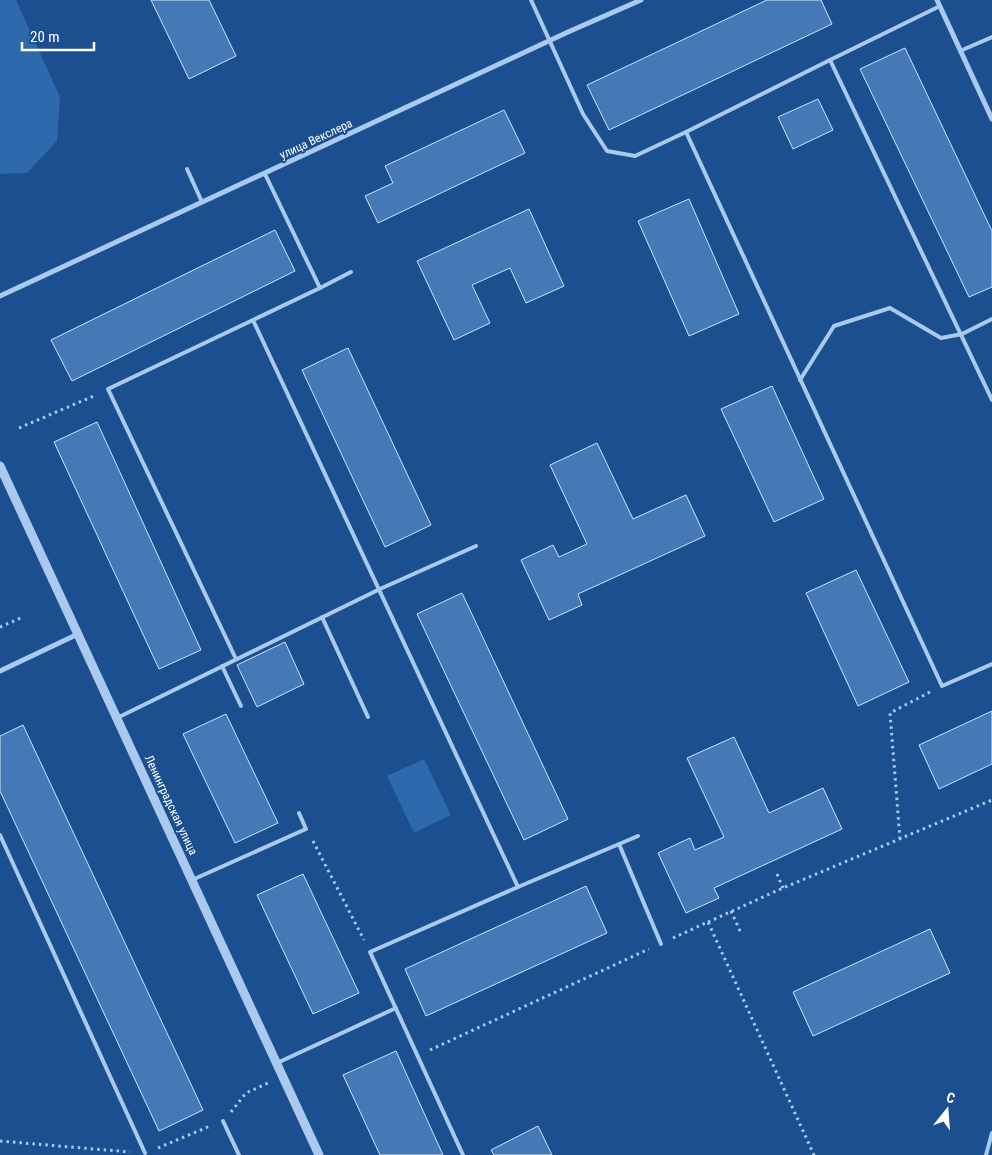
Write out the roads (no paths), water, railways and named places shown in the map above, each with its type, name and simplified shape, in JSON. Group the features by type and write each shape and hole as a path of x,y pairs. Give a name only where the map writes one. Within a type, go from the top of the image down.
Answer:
{"street":[{"name":"улица Векслера","path":"0,296 641,0"},
{"path":"937,0 992,119"},
{"name":"Ленинградская улица","path":"0,466 319,1155"},
{"path":"0,671 78,634"}],"lane":[{"path":"531,0 583,114 607,151 635,156 940,6"},
{"path":"960,51 992,37"},
{"path":"830,60 992,400"},
{"path":"686,132 942,686 992,664"},
{"path":"187,169 202,202"},
{"path":"265,174 320,288"},
{"path":"236,660 108,390 351,272"},
{"path":"800,380 834,326 890,308 941,338 962,334 992,319"},
{"path":"253,320 518,886"},
{"path":"117,718 380,589 476,546"},
{"path":"322,617 368,717"},
{"path":"222,666 241,706"},
{"path":"192,880 306,830 299,813"},
{"path":"0,835 145,1153"},
{"path":"463,1155 370,952 518,886 638,836"},
{"path":"618,844 661,944"},
{"path":"276,1064 396,1008"},
{"path":"223,1121 238,1155"},
{"path":"986,1155 992,1133"}]}
